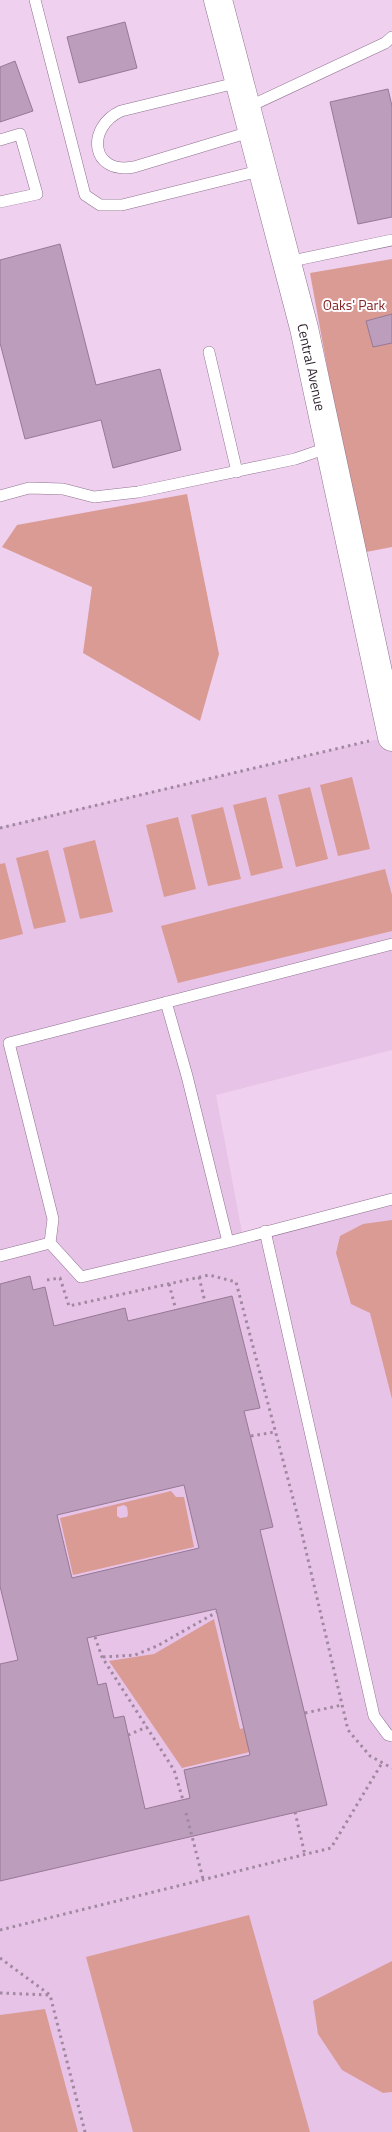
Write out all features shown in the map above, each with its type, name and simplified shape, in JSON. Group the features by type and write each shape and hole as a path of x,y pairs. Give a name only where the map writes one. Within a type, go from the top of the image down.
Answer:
{"street":[{"name":"Central Avenue","path":"218,0 304,328 392,736"}],"lane":[{"path":"35,0 85,195 100,205 122,205 263,170"},
{"path":"240,82 121,111 109,116 101,130 97,144 108,165 122,170 134,167 249,119 385,43 392,37"},
{"path":"0,140 20,134 37,194 0,202"},
{"path":"287,262 392,240"},
{"path":"209,352 237,472"},
{"path":"0,496 30,488 63,489 94,496 138,492 295,459 330,447"},
{"path":"392,944 9,1043 53,1219 50,1243 81,1277 228,1242 392,1199"},
{"path":"166,1002 187,1076 228,1242"},
{"path":"265,1232 374,1716 388,1734 392,1736"},
{"path":"0,1256 50,1243"}],"path":[{"path":"0,828 392,736"},
{"path":"48,1280 60,1278 69,1306 209,1275 236,1282 299,1521 348,1730 370,1756 392,1768"},
{"path":"199,1277 205,1302"},
{"path":"170,1284 176,1310"},
{"path":"251,1436 275,1432"},
{"path":"102,1657 142,1652 217,1612"},
{"path":"95,1637 102,1657 174,1770 183,1800"},
{"path":"305,1713 342,1705"},
{"path":"128,1735 147,1727"},
{"path":"0,1930 330,1848 382,1763"},
{"path":"295,1812 304,1855"},
{"path":"186,1813 203,1879"},
{"path":"0,1958 50,1995 85,2132"},
{"path":"0,1993 50,1995"}],"shaded area":[{"path":"392,736 392,1050 216,1095 242,1232 392,1196 392,2132 0,2132 0,827"}],"green space":[{"name":"Oaks' Park","path":"392,259 392,547 361,553 310,273"},
{"path":"187,494 219,654 200,721 83,653 92,587 2,547 17,525"},
{"path":"352,777 370,849 338,856 320,785"},
{"path":"310,787 328,859 296,867 278,795"},
{"path":"266,797 283,868 251,876 233,805"},
{"path":"223,807 241,879 208,886 191,815"},
{"path":"178,817 196,889 164,897 146,825"},
{"path":"95,840 113,912 80,919 63,848"},
{"path":"48,850 66,922 34,929 16,858"},
{"path":"5,863 23,934 0,940 0,864"},
{"path":"385,869 392,895 392,931 178,983 161,926"},
{"path":"392,1220 392,1399 370,1313 351,1304 336,1253 340,1236 363,1224"},
{"path":"171,1491 176,1497 184,1497 194,1547 73,1575 60,1518","holes":["124,1505 127,1507 127,1517 120,1518 117,1516 117,1507"]},
{"path":"214,1619 240,1729 252,1726 258,1750 182,1768 109,1661 154,1654"},
{"path":"249,1915 310,2132 133,2132 86,1957"},
{"path":"392,1961 392,2092 383,2093 342,2070 318,2034 313,2001"},
{"path":"45,2009 78,2132 0,2132 0,2015"}],"building":[{"path":"125,22 137,68 79,83 67,37"},
{"path":"15,61 33,111 0,122 0,67"},
{"path":"388,89 392,106 392,217 358,224 330,102"},
{"path":"60,244 96,385 160,369 181,450 113,468 101,420 25,439 0,343 0,260"},
{"path":"392,314 392,343 373,347 366,321"},
{"path":"30,1276 33,1290 45,1287 54,1326 125,1308 128,1321 232,1296 260,1408 244,1411 273,1527 260,1530 327,1805 0,1881 0,1664 18,1660 0,1586 0,1284","holes":["184,1485 199,1548 72,1578 57,1515","216,1609 250,1755 184,1770 190,1798 145,1809 124,1716 114,1718 106,1683 98,1685 87,1638"]}]}
